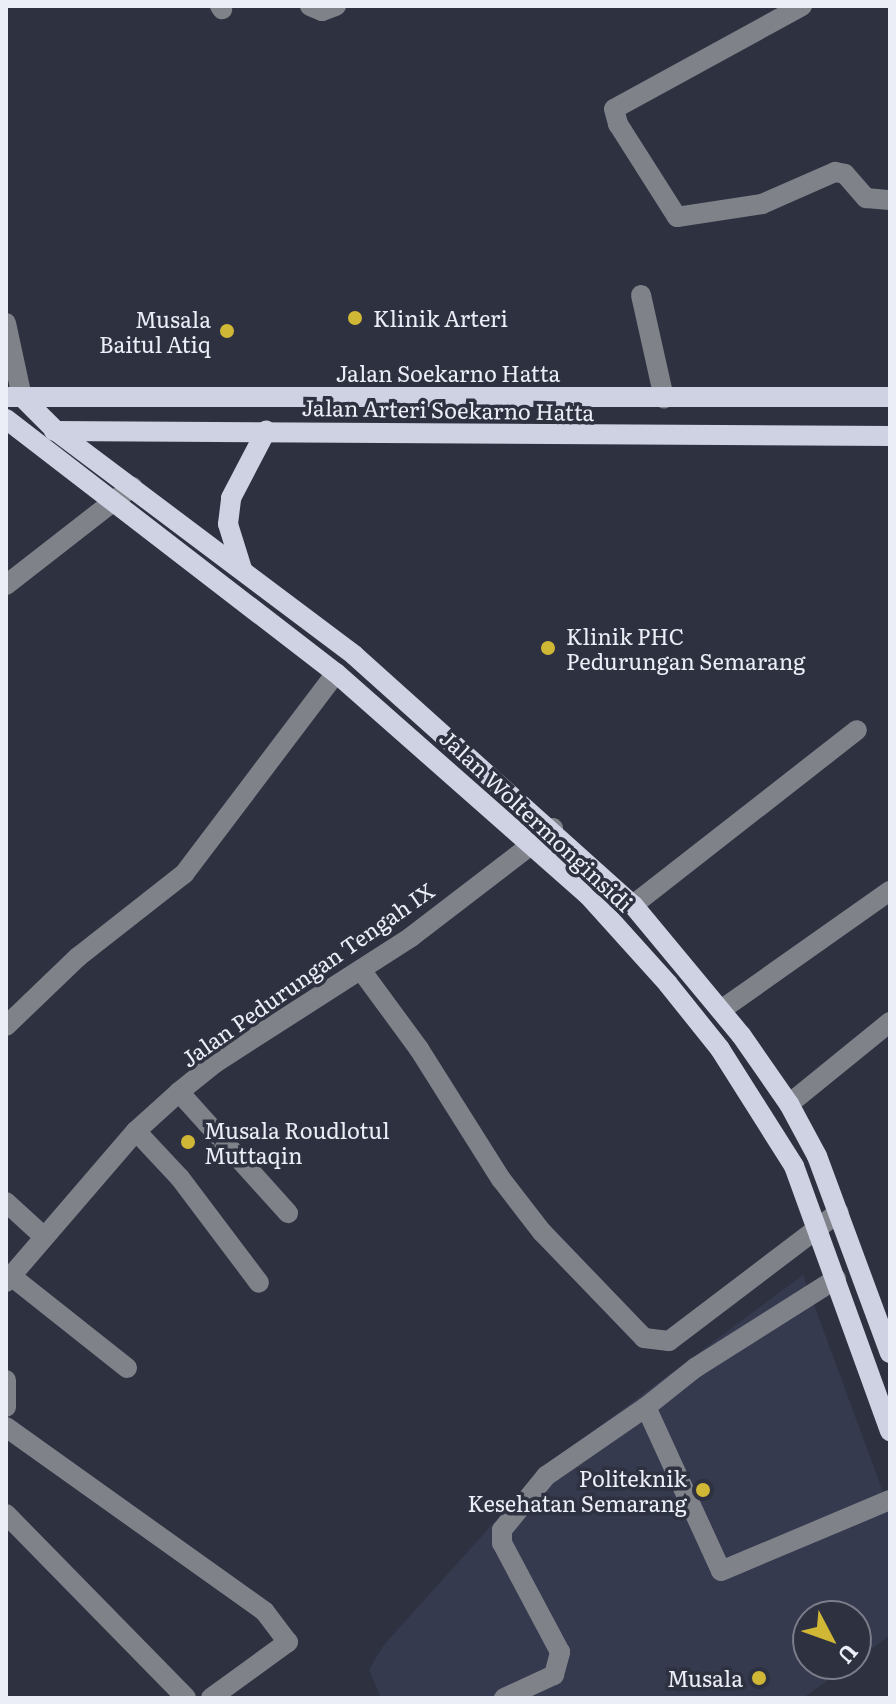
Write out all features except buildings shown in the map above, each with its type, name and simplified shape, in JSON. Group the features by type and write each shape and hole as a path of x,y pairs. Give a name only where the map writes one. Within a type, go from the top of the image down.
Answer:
{"main road":[{"name":"Jalan Soekarno Hatta","path":"14,397 890,397"},
{"name":"Jalan Woltermonginsidi","path":"14,397 354,655 553,828 633,905 721,1010 789,1104 839,1212 890,1353"},
{"name":"Jalan Woltermonginsidi","path":"10,428 336,673 534,845 613,920 720,1049 794,1166 890,1431"},
{"name":"Jalan Arteri Soekarno Hatta","path":"10,428 56,431 890,436"},
{"path":"242,569 228,524 231,498 266,431"}],"street":[{"path":"310,6 322,11 336,6"},
{"path":"802,6 614,109 677,217 762,204 835,172 845,174 866,198 890,200"},
{"path":"641,295 664,398"},
{"path":"6,323 14,397"},
{"path":"6,585 132,487"},
{"path":"6,1026 78,957 184,874 336,673"},
{"path":"633,905 857,730"},
{"name":"Jalan Pedurungan Tengah IX","path":"8,1279 42,1235 136,1131 179,1092 215,1063 361,970 497,866 534,845 553,828"},
{"path":"721,1010 890,891"},
{"path":"361,970 419,1049 501,1179 542,1232 644,1338 669,1341 839,1212"},
{"path":"789,1104 890,1022"},
{"path":"179,1092 288,1213"},
{"path":"136,1131 190,1190 259,1283"},
{"path":"6,1202 42,1235"},
{"path":"8,1279 127,1368"},
{"path":"504,1698 554,1675 560,1652 502,1543 502,1530 546,1476 646,1407 695,1368 836,1279"},
{"path":"6,1380 6,1407"},
{"path":"646,1407 721,1571 890,1500"},
{"path":"6,1427 265,1612 288,1642 211,1698"},
{"path":"6,1514 186,1698"}],"shaded area":[{"name":"Politeknik Kesehatan Semarang","path":"803,1275 890,1511 890,1635 872,1649 872,1600 792,1600 792,1680 828,1680 803,1698 381,1698 369,1670 383,1646 542,1469"}],"place":[{"name":"Klinik Arteri","path":"355,318"},
{"name":"Musala Baitul Atiq","path":"227,331"},
{"name":"Klinik PHC Pedurungan Semarang","path":"548,648"},
{"name":"Musala Roudlotul Muttaqin","path":"188,1142"},
{"name":"Politeknik Kesehatan Semarang","path":"703,1490"},
{"name":"Musala","path":"759,1678"}]}
